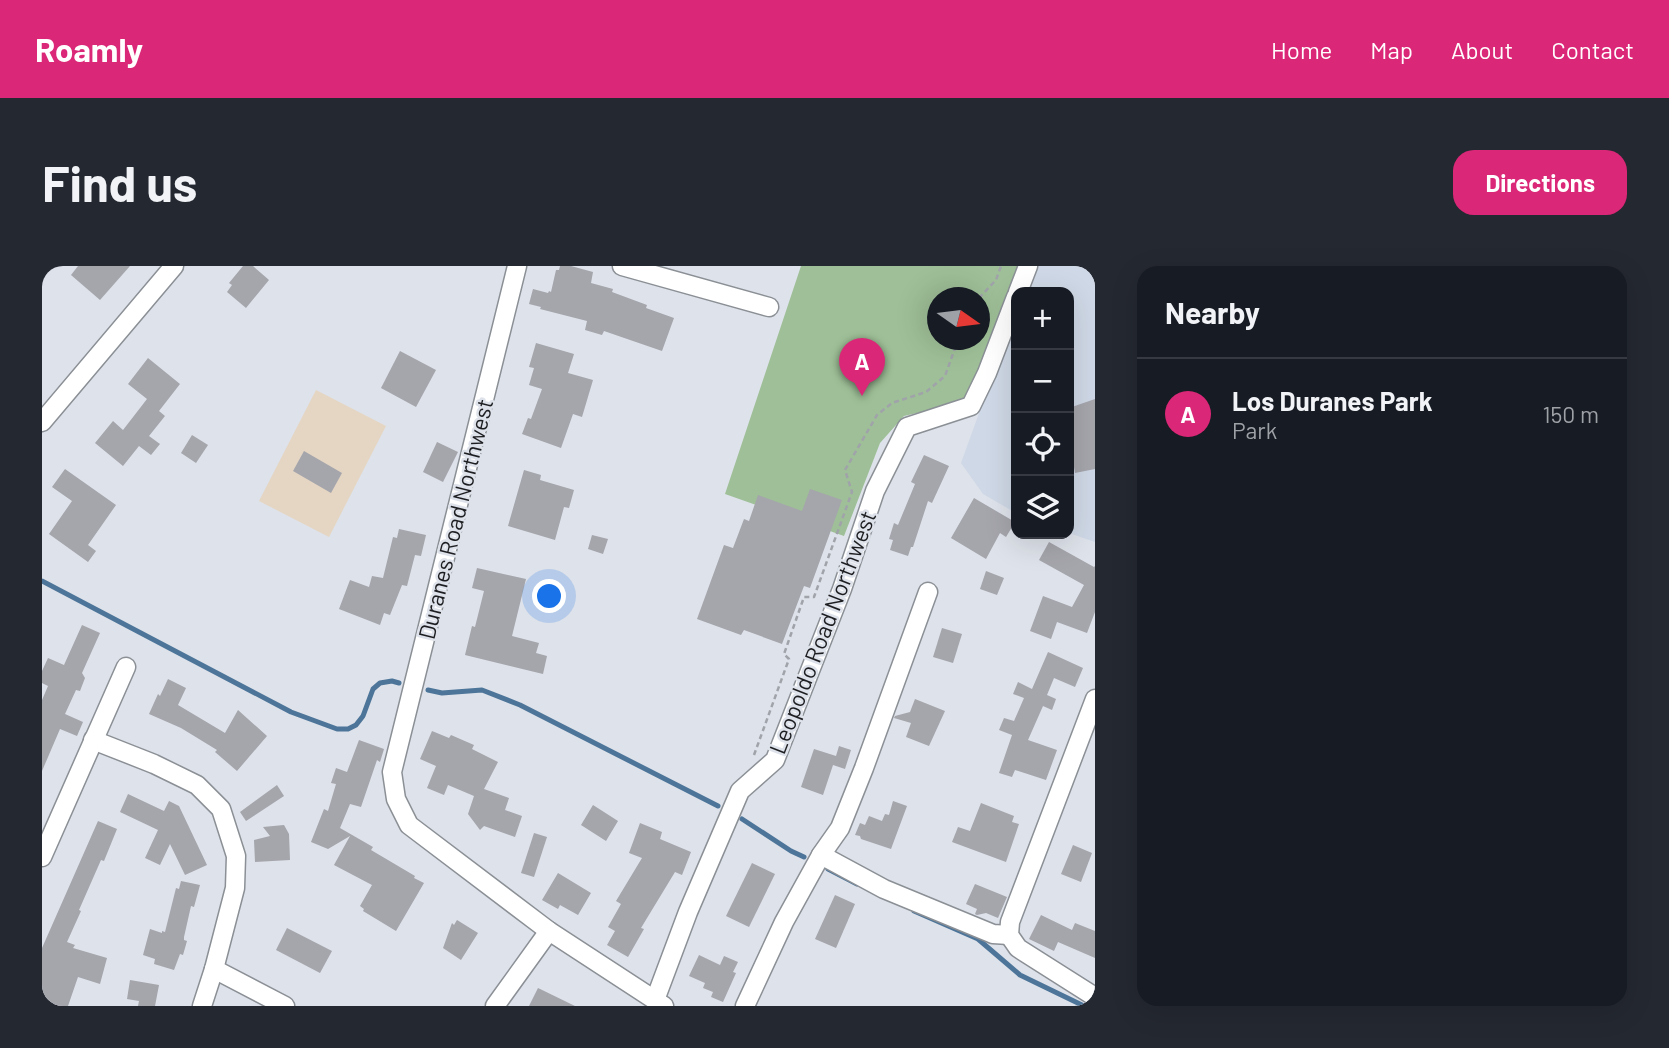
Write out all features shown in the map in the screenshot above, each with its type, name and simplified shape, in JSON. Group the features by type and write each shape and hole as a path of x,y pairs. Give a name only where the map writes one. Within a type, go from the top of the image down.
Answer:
{"street":[{"path":"42,422 174,266"},
{"name":"Duranes Road Northwest","path":"517,266 392,772 396,799 409,825 549,931"},
{"path":"622,266 769,307"},
{"path":"1020,287 1028,266"},
{"name":"Leopoldo Road Northwest","path":"659,1003 688,912 740,791 775,760 842,589 875,491 907,426 971,406 1011,311"},
{"path":"745,1006 784,922 821,855 840,828 928,592"},
{"path":"42,857 126,667"},
{"path":"1095,699 1010,922 1009,935 1017,948 1095,997"},
{"path":"93,740 197,785 220,810 236,856 235,888 202,1006"},
{"path":"821,855 884,889 993,934 1009,935"},
{"path":"495,1006 549,931 659,1003"},
{"path":"214,969 285,1006"}],"path":[{"path":"989,287 996,280 1001,266"},
{"path":"753,757 789,659 784,654 804,597 814,597 819,584"}],"shaded area":[{"path":"1034,266 1095,266 1095,542 1074,535 1074,287 1026,287"},
{"path":"1011,325 1011,510 983,494 961,463"},
{"path":"316,390 386,426 329,537 259,501"}],"green space":[{"path":"801,266 1018,266 990,341 990,287 927,287 927,350 987,350 972,389 960,403 904,416 880,443 844,536 725,494"}],"building":[{"path":"78,266 130,266 100,300 71,275"},
{"path":"243,266 253,266 269,280 246,308 227,292 232,285 229,283"},
{"path":"560,266 593,272 591,283 613,289 612,292 674,318 662,351 604,331 602,335 585,330 587,321 529,304 533,289 551,292 556,270 559,270"},
{"path":"536,343 574,354 568,373 593,380 582,417 573,414 561,448 522,434 528,418 531,419 542,389 529,385 534,368 529,367"},
{"path":"400,351 436,370 416,407 381,388"},
{"path":"148,358 180,384 159,411 165,416 149,436 160,444 151,455 139,446 123,466 95,443 113,421 123,430 147,399 128,384"},
{"path":"1095,399 1095,469 1075,473 1074,467 1074,406"},
{"path":"192,435 208,445 196,463 181,453"},
{"path":"437,442 458,452 443,482 423,472"},
{"path":"304,451 342,473 331,493 293,471"},
{"path":"924,455 949,466 932,503 928,501 908,556 890,550 893,540 889,539 894,523 898,525 915,484 911,482"},
{"path":"65,469 116,505 88,545 96,551 88,562 49,534 72,501 52,487"},
{"path":"524,470 541,475 540,480 574,490 569,508 564,507 555,540 508,526"},
{"path":"810,489 842,500 810,588 804,586 782,644 744,630 741,635 697,619 724,545 733,548 744,519 749,521 758,495 802,511"},
{"path":"974,498 1011,520 1011,529 1006,537 1000,533 986,559 951,538"},
{"path":"399,529 426,535 421,556 415,555 407,586 402,585 390,615 384,613 380,625 339,609 350,580 369,587 372,576 383,578 393,537 397,538"},
{"path":"592,535 608,539 603,554 588,549"},
{"path":"1049,542 1095,566 1095,612 1087,633 1057,622 1051,639 1030,631 1043,596 1072,607 1084,585 1039,560"},
{"path":"477,568 526,579 512,636 539,643 536,653 547,656 543,674 465,655 484,591 472,588"},
{"path":"986,571 1004,578 997,595 980,589"},
{"path":"82,625 100,633 82,673 85,678 80,691 76,690 65,714 83,722 77,736 60,729 42,771 42,700 48,686 42,683 42,671 48,658 64,665"},
{"path":"942,628 962,634 953,663 933,657"},
{"path":"1048,652 1083,668 1075,687 1054,678 1047,695 1056,699 1052,710 1043,706 1028,740 1057,750 1046,780 1015,770 1012,777 999,773 1012,735 999,730 1004,718 1014,721 1024,698 1013,694 1018,682 1032,689"},
{"path":"168,679 186,688 178,705 225,733 238,710 267,736 237,771 215,752 217,750 181,728 149,714"},
{"path":"915,699 945,711 929,746 906,737 911,723 894,718 910,712"},
{"path":"432,731 449,738 451,735 474,745 472,749 498,762 484,789 509,798 505,810 522,816 515,837 484,826 480,830 468,814 474,796 448,785 444,795 427,788 436,766 420,759"},
{"path":"359,740 384,749 380,762 377,760 361,807 350,804 340,828 373,847 371,850 424,883 396,931 363,911 360,906 372,885 334,865 350,836 328,849 311,842 324,809 328,811 336,784 331,783 336,768 347,772"},
{"path":"839,746 851,750 845,769 833,765 823,795 801,787 814,749 836,756"},
{"path":"277,785 284,796 246,821 240,812"},
{"path":"128,794 164,811 169,801 179,806 207,865 185,875 170,844 160,865 145,858 158,830 120,812"},
{"path":"893,801 907,806 891,849 855,835 860,823 865,825 869,816 882,821 885,814 889,815"},
{"path":"981,803 1014,816 1012,822 1019,824 1006,862 952,842 958,827 970,831"},
{"path":"593,805 618,821 606,841 581,825"},
{"path":"98,821 117,829 67,942 75,945 73,948 107,958 100,984 78,977 68,1006 42,1006 42,948"},
{"path":"640,823 662,832 660,839 691,852 682,875 675,872 641,928 644,929 628,957 607,945 615,931 608,927 621,904 616,901 642,858 629,853"},
{"path":"284,825 289,834 290,860 255,862 254,840 270,836 263,827"},
{"path":"534,833 547,837 534,877 521,873"},
{"path":"1073,845 1092,853 1081,882 1061,874"},
{"path":"752,863 775,874 749,927 726,916"},
{"path":"558,873 591,893 578,915 560,905 558,909 542,900"},
{"path":"181,881 200,885 194,907 191,906 183,955 180,954 174,970 154,964 155,959 143,955 150,929 165,932 176,888 179,889"},
{"path":"975,884 1007,897 998,918 986,913 977,915 977,909 966,904"},
{"path":"835,895 855,904 836,948 815,939"},
{"path":"1041,915 1072,930 1075,923 1095,931 1095,958 1058,942 1054,951 1029,939"},
{"path":"457,920 478,933 461,960 443,948 452,923 454,925"},
{"path":"287,928 332,951 320,973 276,950"},
{"path":"699,955 720,965 724,956 738,962 723,1002 711,997 713,992 703,988 705,983 689,976"},
{"path":"130,980 159,985 155,1006 138,1006 139,1001 127,999"},
{"path":"538,988 575,1006 529,1006"}],"waterway":[{"path":"42,581 291,712 337,729 348,729 356,725 363,716 373,689 380,683 399,683"},
{"path":"428,690 442,693 482,690 520,705 718,806"},
{"path":"742,819 804,857"},
{"path":"828,869 857,884"},
{"path":"914,911 978,939 1020,975 1084,1006"}],"place":[{"name":"Los Duranes Park","path":"862,396"}]}
